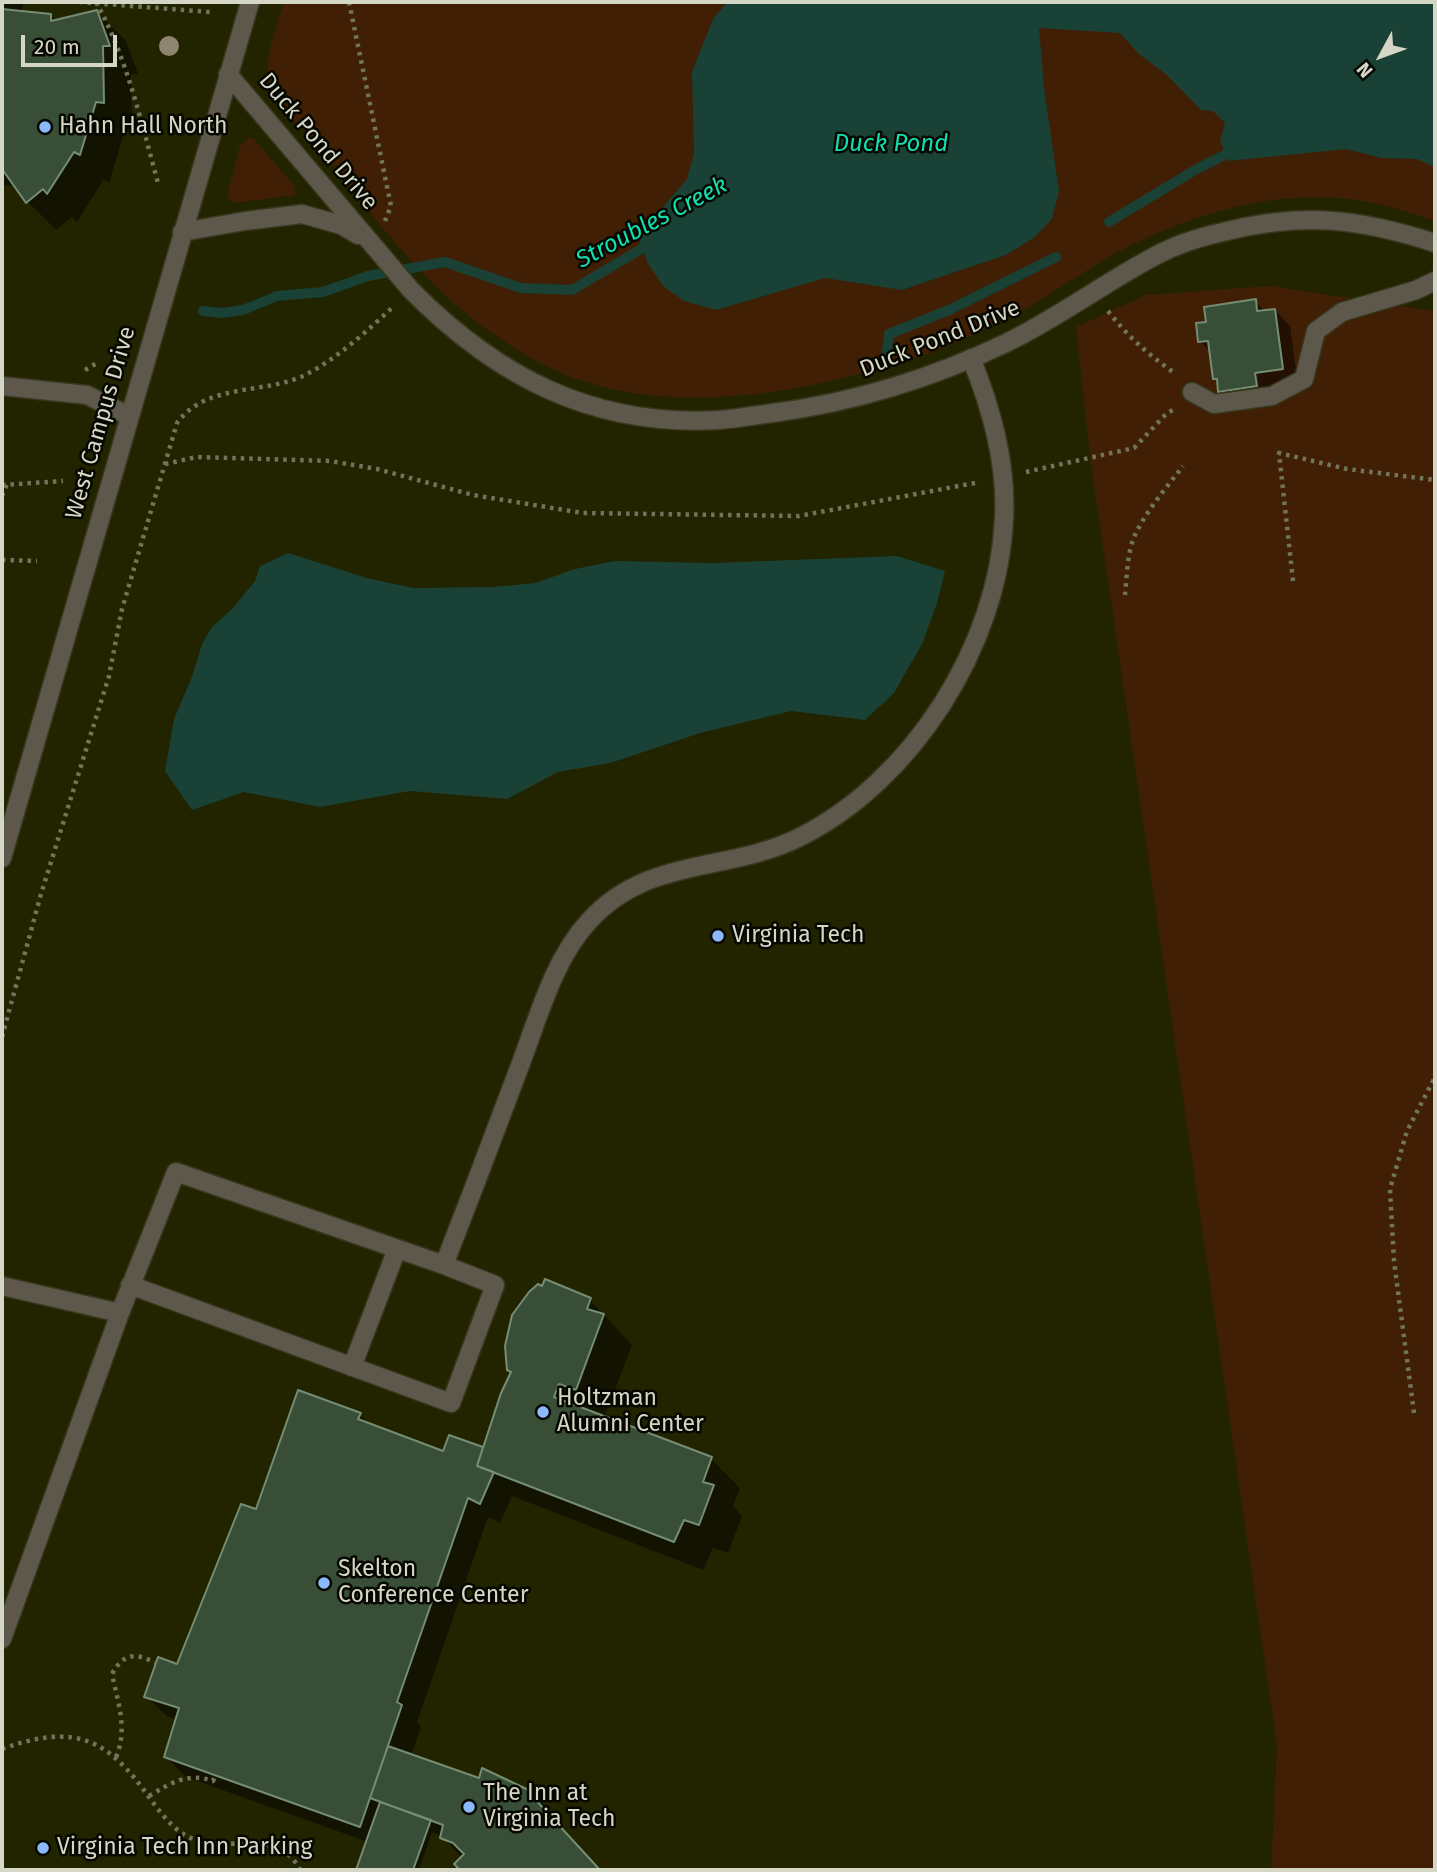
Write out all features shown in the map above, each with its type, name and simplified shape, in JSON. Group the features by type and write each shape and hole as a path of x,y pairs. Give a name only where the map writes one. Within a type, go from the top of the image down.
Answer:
{"street":[{"name":"West Campus Drive","path":"2,858 250,2"},
{"name":"Duck Pond Drive","path":"228,74 411,290 470,345 539,386 586,405 638,416 719,420 823,407 899,387 971,358 1039,326 1158,254 1208,235 1259,223 1302,218 1368,224 1435,243"},
{"name":"Duck Pond Drive","path":"182,232 245,220 302,214 341,225 372,243"},
{"path":"1192,392 1214,404 1272,396 1304,379 1315,331 1342,312 1416,290 1435,281"},
{"path":"444,1265 545,1000 568,949 589,921 611,901 640,882 670,871 773,848 824,824 903,757 946,699 964,667 989,600 1000,560 1004,518 1004,478 985,392 971,358"},
{"path":"2,386 86,395 129,416"},
{"path":"2,1639 130,1285 176,1172 495,1285 451,1403 130,1285"},
{"path":"352,1367 397,1249"},
{"path":"2,1286 120,1312"}],"path":[{"path":"79,2 210,12"},
{"path":"349,2 391,206 387,219 372,243"},
{"path":"97,3 119,50 158,183"},
{"path":"2,1037 45,881 109,676 121,609 177,423 184,414 220,394 277,385 305,374 335,355 411,290"},
{"path":"1025,473 1134,448 1167,413 1178,408 1192,392 1185,381 1150,356 1132,339 1106,308"},
{"path":"1293,581 1279,453 1347,470 1435,480"},
{"path":"164,464 197,457 330,461 377,469 473,495 583,513 799,516 984,482"},
{"path":"1125,595 1134,537 1183,466"},
{"path":"2,496 4,484 63,481"},
{"path":"2,560 37,561"},
{"path":"1414,1413 1394,1261 1390,1189 1407,1131 1435,1077"},
{"path":"116,1757 122,1744 123,1719 113,1674 117,1665 126,1658 141,1655 156,1663"},
{"path":"2,1749 57,1735 84,1738 116,1757 170,1824 179,1831 195,1840 213,1844 268,1844 279,1847 288,1853 300,1870"},
{"path":"149,1796 181,1778 193,1776 214,1781 216,1774"}],"shaded area":[{"name":"Virginia Tech","path":"2,2 1435,2 1435,1870 2,1870"},
{"path":"284,2 1435,2 1435,221 1353,200 1319,197 1252,203 1187,221 1125,248 1039,301 957,342 915,359 848,377 774,392 697,398 622,391 571,377 513,347 474,320 405,253 303,128 281,109 272,94 269,55"},
{"path":"248,138 253,138 294,185 295,195 234,203 227,196 240,146"},
{"path":"1269,286 1435,311 1435,1870 1271,1870 1277,1746 1090,456 1076,327 1146,295"}],"water":[{"name":"Duck Pond","path":"727,2 1435,2 1435,167 1417,159 1381,158 1346,149 1229,161 1220,141 1225,123 1213,111 1201,110 1167,75 1139,54 1120,33 1039,28 1044,88 1059,191 1052,219 1035,237 1006,255 902,290 825,278 716,310 684,301 664,287 647,262 638,236 687,179 694,153 692,72 713,19"},
{"path":"288,553 367,578 413,588 493,587 535,583 575,569 615,561 713,563 897,556 945,571 922,644 894,693 865,720 791,711 700,733 610,763 558,772 507,799 410,791 320,807 244,792 192,810 165,771 174,719 192,677 202,644 212,627 233,608 255,581 260,566"}],"building":[{"name":"Hahn Hall North","path":"2,9 51,14 51,21 97,10 110,46 103,46 104,103 96,102 80,155 74,152 47,194 43,189 26,203 2,169"},
{"path":"1256,299 1257,311 1275,309 1283,369 1255,373 1257,386 1218,392 1217,379 1213,379 1208,341 1198,342 1196,323 1206,322 1204,307"},
{"name":"Holtzman Alumni Center","path":"545,1279 591,1298 587,1309 604,1314 576,1390 559,1384 554,1397 712,1457 703,1482 714,1485 699,1525 684,1520 674,1542 477,1466 501,1393 511,1372 507,1370 505,1346 512,1315 529,1292 538,1284 542,1286"},
{"name":"Skelton Conference Center","path":"298,1390 361,1413 358,1419 443,1451 449,1435 483,1447 477,1466 494,1472 480,1504 468,1498 397,1702 402,1705 360,1827 164,1757 179,1708 144,1697 158,1657 177,1664 241,1504 256,1509"},
{"name":"The Inn at Virginia Tech","path":"388,1746 479,1778 482,1768 535,1793 534,1798 600,1870 460,1870 454,1864 464,1854 453,1843 440,1838 443,1825 370,1798"},
{"path":"380,1802 431,1820 413,1870 356,1870"}],"waterway":[{"path":"1109,222 1195,170 1236,149"},
{"name":"Stroubles Creek","path":"203,311 221,313 243,310 277,296 323,292 368,276 445,262 521,288 572,290 653,242"},
{"path":"886,359 889,334 949,310 1056,257"}],"place":[{"name":"Hahn Hall North","path":"45,127"},
{"name":"Virginia Tech","path":"718,936"},
{"name":"Holtzman Alumni Center","path":"543,1412"},
{"name":"Skelton Conference Center","path":"324,1583"},
{"name":"The Inn at Virginia Tech","path":"469,1807"},
{"name":"Virginia Tech Inn Parking","path":"43,1848"}]}
